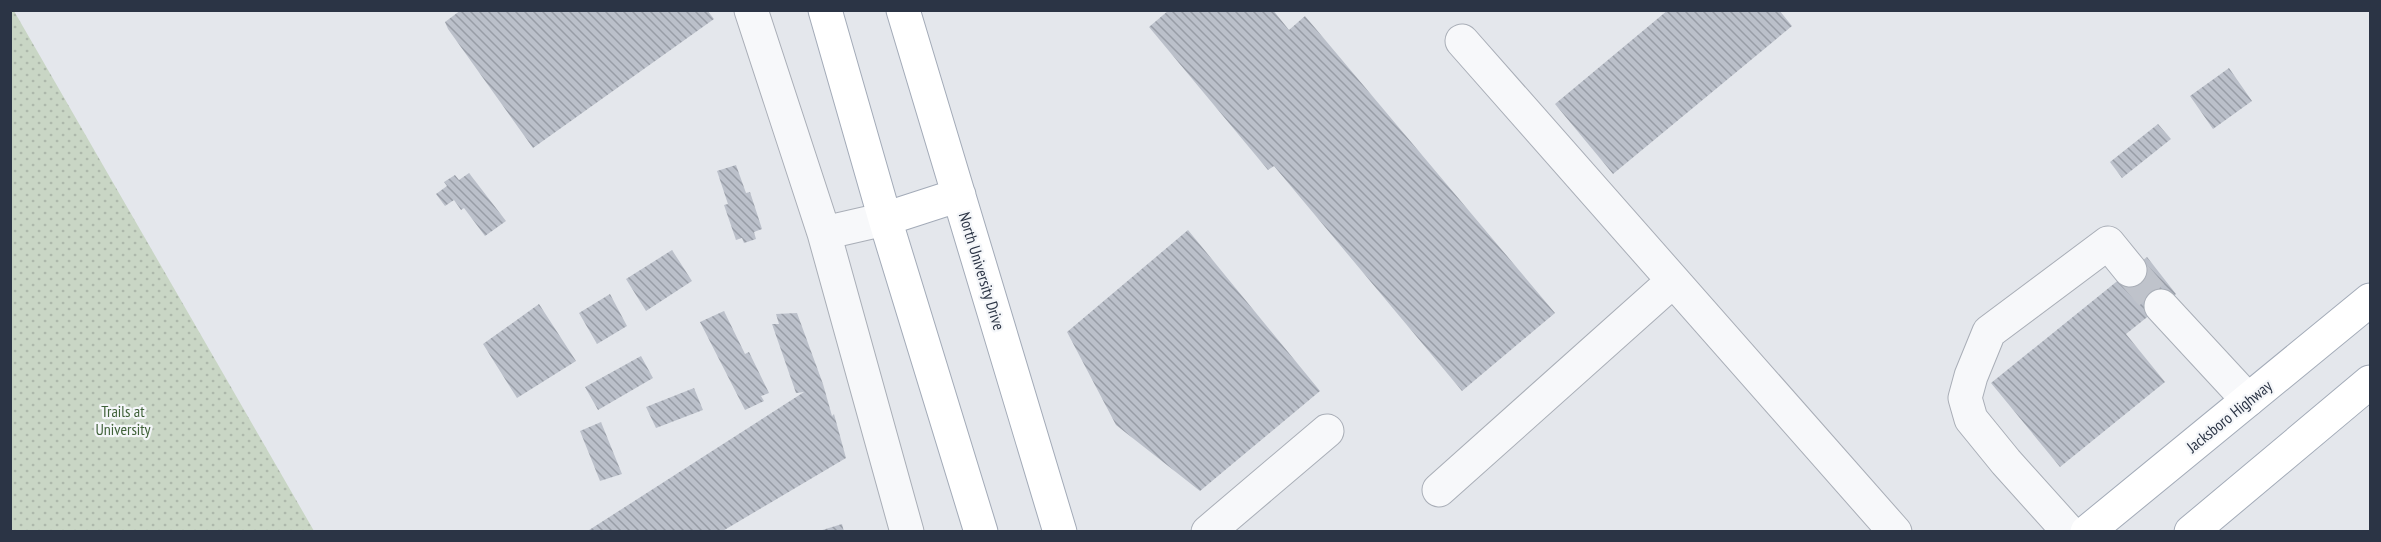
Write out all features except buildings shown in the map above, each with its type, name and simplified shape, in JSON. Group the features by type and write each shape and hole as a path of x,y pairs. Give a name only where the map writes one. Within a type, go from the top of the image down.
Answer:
{"main road":[{"path":"825,10 885,219 981,531"},
{"name":"North University Drive","path":"903,10 1060,531"},
{"path":"885,219 959,195"},
{"name":"Jacksboro Highway","path":"2087,531 2370,300"},
{"path":"2191,531 2370,382"}],"lane":[{"path":"751,10 824,233 907,531"},
{"path":"1462,41 1895,531"},
{"path":"824,233 885,219"},
{"path":"2068,531 1971,419 1965,398 1971,375 1989,332 2108,243 2130,270"},
{"path":"1439,490 1673,281"},
{"path":"2161,306 2248,400"},
{"path":"1208,531 1327,431"}],"green space":[{"name":"Trails at University","path":"10,11 14,11 314,531 11,531"}],"tunnel":[{"path":"2130,270 2161,306"}]}
